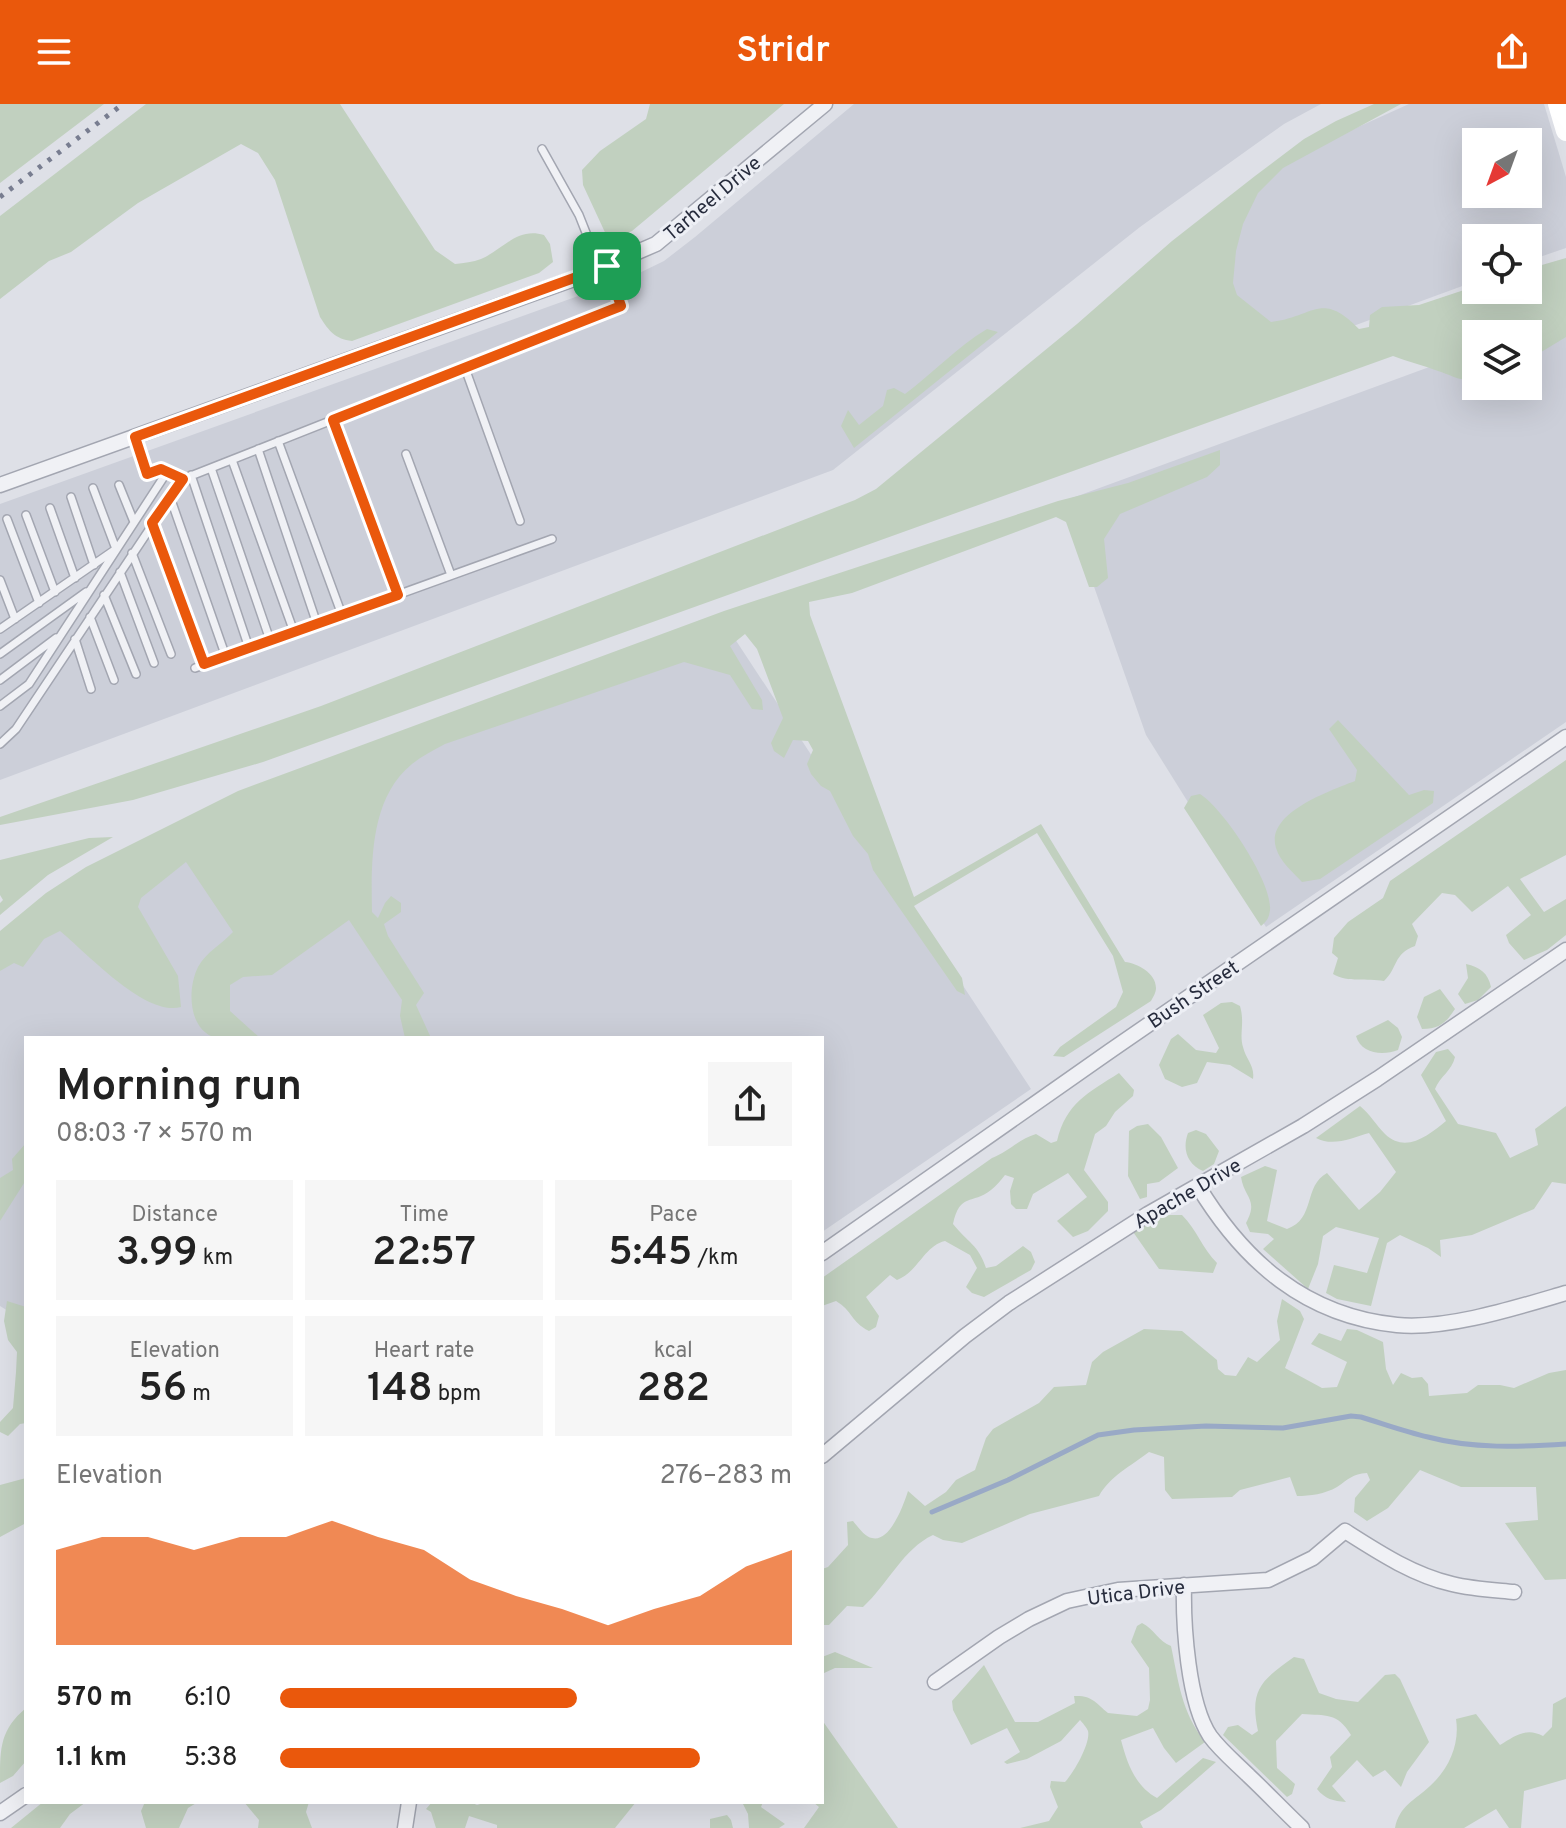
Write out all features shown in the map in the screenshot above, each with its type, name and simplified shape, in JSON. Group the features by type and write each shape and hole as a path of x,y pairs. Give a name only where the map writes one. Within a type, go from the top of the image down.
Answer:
{"street":[{"name":"Tarheel Drive","path":"0,485 603,267 656,244 825,104"},
{"path":"1558,104 1566,131"},
{"name":"Bush Street","path":"824,1252 1566,737"},
{"name":"Apache Drive","path":"824,1454 985,1319 1064,1265 1303,1126 1566,950"},
{"path":"1198,1186 1228,1232 1250,1255 1290,1288 1338,1313 1398,1325 1430,1324 1494,1313 1566,1293"},
{"name":"Utica Drive","path":"935,1682 1019,1625 1067,1601 1118,1590 1268,1580 1313,1558 1345,1531 1434,1579 1514,1592"},
{"path":"1184,1585 1189,1663 1200,1717 1221,1749 1302,1828"},
{"path":"0,1813 24,1796"},
{"path":"405,1828 409,1804"}],"lane":[{"path":"0,744 16,729 152,523 187,477 621,306 579,215 542,149"},
{"path":"465,368 520,521"},
{"path":"333,420 398,595"},
{"path":"135,437 147,474 161,469 187,477"},
{"path":"278,441 342,615"},
{"path":"258,449 317,624"},
{"path":"406,454 451,575"},
{"path":"232,460 294,632"},
{"path":"211,468 270,640"},
{"path":"0,706 29,684 167,472"},
{"path":"187,477 249,648"},
{"path":"119,485 134,522"},
{"path":"93,488 116,549"},
{"path":"71,497 94,565"},
{"path":"170,497 226,657"},
{"path":"50,508 75,578"},
{"path":"26,515 55,592"},
{"path":"7,519 39,603"},
{"path":"152,523 204,664"},
{"path":"195,668 552,539"},
{"path":"0,629 116,549"},
{"path":"132,553 171,654"},
{"path":"120,572 154,663"},
{"path":"0,580 15,619"},
{"path":"0,654 91,589"},
{"path":"104,595 136,674"},
{"path":"90,617 114,680"},
{"path":"0,680 62,633"},
{"path":"75,639 91,689"}],"shaded area":[{"path":"854,104 1321,104 1284,124 1140,227 833,470 0,780 0,504 631,277 664,261 695,237"},
{"path":"1409,104 1544,104 1566,177 1566,248 1542,256 1542,224 1462,224 1462,286 1124,410 1258,182 1316,146"},
{"path":"1566,281 1566,722 1266,927 1146,735 1064,501 1432,366 1422,339 1462,323 1462,400 1542,400 1542,320 1469,320 1509,304 1542,304 1542,291"},
{"path":"731,633 1031,1089 824,1231 824,1036 24,1036 24,1321 0,1306 0,947 130,857"}],"green space":[{"path":"0,104 104,104 0,183"},
{"path":"146,104 340,104 435,250 455,264 468,262 489,255 518,236 534,233 544,235 550,244 553,262 539,273 352,341 341,338 320,317 275,180 258,153 241,144 138,203 71,252 49,261 0,299 0,216"},
{"path":"650,104 784,104 632,231 609,241 583,185 582,170 600,151 646,119"},
{"path":"1374,104 1401,104 1283,168 1258,193 1243,224 1236,251 1233,283 1237,295 1271,322 1326,308 1346,317 1359,329 1369,327 1370,315 1382,307 1419,305 1462,291 1462,304 1542,304 1542,265 1566,258 1566,337 1542,352 1542,320 1462,320 1462,379 1393,356 263,762 133,800 0,825 0,817 321,706 855,500 876,489 1077,324 1172,241 1304,139"},
{"path":"987,329 998,332 854,448 841,426 848,410 859,425 883,406 887,390 894,388 905,394"},
{"path":"1220,450 1220,465 1207,477 1120,514 1104,539 1108,578 1097,587 1089,587 1066,522 1056,517 852,593 809,602 810,615 914,897 1041,824 1125,962 1135,964 1153,978 1156,990 1151,1001 1064,1057 1053,1056 1060,1047 1116,1007 1123,992 1113,956 1037,833 914,906 962,978 965,995 957,991 873,870 868,854 853,836 830,791 811,774 807,764 813,750 808,741 793,740 784,758 774,751 771,743 783,718 757,649 745,634 730,646 762,700 763,710 752,709 730,675 684,662 445,744 416,761 398,778 388,794 376,832 372,912 378,918 391,896 401,903 401,912 384,924 388,936 424,993 416,1005 430,1036 405,1036 400,1016 402,1000 349,920 272,975 243,977 230,985 230,1011 258,1036 207,1034 200,1027 192,1008 194,976 205,957 233,932 186,862 141,898 138,907 178,976 181,1007 167,1008 134,993 60,931 44,939 23,967 14,963 0,971 0,931 46,893 86,867 238,791 724,611 1058,501 1128,483"},
{"path":"1338,720 1409,795 1424,790 1434,791 1433,803 1320,879 1302,882 1280,858 1275,835 1280,824 1302,805 1355,781 1357,770 1329,729"},
{"path":"1566,760 1566,855 1520,879 1544,912 1566,899 1566,935 1547,950 1524,960 1506,935 1531,915 1508,886 1472,912 1455,895 1442,893 1412,924 1418,936 1415,946 1399,957 1384,981 1351,979 1333,974 1338,958 1332,953 1334,938 1348,922 1383,898 1390,881"},
{"path":"1200,794 1233,830 1264,882 1270,910 1261,926 1184,808 1191,796"},
{"path":"113,837 48,875 0,915 3,900 0,895 0,860 89,838"},
{"path":"1466,964 1483,971 1491,987 1478,1000 1465,1004 1458,994 1468,978"},
{"path":"1440,989 1455,1009 1442,1024 1422,1029 1417,1017 1424,997"},
{"path":"1232,1002 1240,1006 1242,1042 1253,1070 1253,1079 1230,1065 1207,1062 1197,1083 1182,1087 1165,1079 1159,1065 1171,1039 1178,1034 1196,1050 1216,1053 1219,1048 1203,1015 1221,1003"},
{"path":"1388,1020 1398,1028 1402,1037 1398,1050 1379,1053 1363,1047 1356,1036"},
{"path":"1448,1049 1455,1057 1435,1089 1458,1124 1496,1133 1510,1158 1538,1145 1535,1129 1566,1106 1566,1184 1552,1182 1534,1209 1472,1235 1440,1240 1441,1257 1400,1235 1387,1243 1371,1306 1337,1299 1326,1293 1334,1265 1367,1273 1379,1238 1336,1227 1323,1236 1318,1264 1308,1289 1263,1249 1274,1239 1268,1234 1250,1232 1246,1223 1251,1203 1241,1177 1265,1166 1277,1170 1267,1221 1287,1229 1302,1218 1315,1186 1327,1173 1359,1210 1380,1192 1396,1172 1369,1133 1336,1142 1316,1138 1360,1106 1393,1140 1409,1142 1432,1132 1446,1121 1421,1075 1436,1052"},
{"path":"1119,1073 1134,1090 1133,1096 1095,1134 1084,1170 1108,1202 1108,1211 1088,1231 1073,1237 1057,1221 1087,1197 1068,1173 1033,1194 1027,1209 1016,1209 1011,1204 1010,1191 1014,1178 1005,1175 991,1190 963,1203 953,1224 976,1249 986,1268 996,1266 1023,1246 1031,1252 1035,1262 1031,1270 984,1297 972,1293 966,1287 977,1268 970,1255 945,1241 932,1248 904,1276 897,1280 890,1275 866,1297 879,1316 876,1327 869,1331 836,1301 824,1305 824,1277 992,1158 1024,1139 1036,1134 1051,1143 1057,1141 1066,1117 1088,1093"},
{"path":"1148,1124 1161,1137 1178,1168 1159,1182 1147,1184 1147,1197 1140,1199 1128,1176 1129,1131"},
{"path":"1196,1130 1206,1134 1219,1151 1214,1164 1203,1171 1193,1164 1186,1150 1188,1133"},
{"path":"24,1145 24,1183 0,1221 0,1178 13,1170 12,1159"},
{"path":"1182,1215 1187,1221 1217,1263 1213,1273 1159,1269 1131,1229 1148,1220"},
{"path":"1282,1299 1300,1311 1304,1319 1285,1368 1322,1388 1337,1387 1347,1362 1311,1344 1319,1333 1341,1341 1347,1329 1357,1330 1383,1342 1386,1369 1393,1385 1401,1373 1412,1378 1422,1377 1428,1384 1429,1396 1467,1393 1478,1385 1514,1388 1549,1373 1566,1370 1566,1579 1545,1580 1505,1523 1538,1520 1536,1487 1461,1487 1420,1470 1388,1508 1367,1521 1354,1512 1355,1498 1370,1480 1367,1473 1312,1495 1297,1496 1290,1477 1240,1490 1232,1497 1172,1499 1165,1490 1164,1457 1149,1452 1115,1477 1099,1496 1030,1514 962,1543 933,1535 904,1558 863,1607 847,1606 829,1625 824,1625 824,1568 848,1545 847,1522 853,1521 869,1537 885,1535 908,1491 925,1506 946,1492 956,1480 975,1470 986,1438 993,1429 1039,1403 1054,1387 1086,1385 1092,1362 1103,1352 1144,1329 1182,1331 1217,1360 1218,1369 1225,1375 1236,1376 1248,1357 1257,1362 1280,1340 1277,1321"},
{"path":"7,1301 24,1306 24,1423 8,1436 0,1432 0,1422 13,1408 17,1352 8,1340 4,1321"},
{"path":"24,1479 24,1524 0,1537 0,1485"},
{"path":"1142,1623 1171,1646 1186,1708 1205,1742 1176,1763 1153,1728 1121,1740 1133,1773 1143,1787 1157,1798 1203,1758 1216,1762 1161,1810 1140,1822 1143,1828 1020,1828 1049,1821 1058,1807 1050,1787 1051,1781 1065,1782 1077,1766 1088,1736 1087,1730 1080,1720 1061,1741 1027,1759 1007,1764 1004,1762 1020,1752 1007,1728 971,1745 953,1710 952,1701 984,1665 1015,1722 1038,1722 1075,1703 1074,1696 1090,1698 1108,1713 1137,1716 1148,1709 1150,1700 1149,1668 1131,1642 1137,1626"},
{"path":"835,1652 873,1668 835,1668 824,1673 824,1656"},
{"path":"1294,1657 1304,1659 1319,1693 1336,1699 1358,1702 1385,1675 1395,1674 1400,1679 1429,1742 1407,1772 1401,1787 1385,1770 1373,1777 1357,1760 1332,1786 1346,1802 1330,1799 1320,1792 1317,1789 1332,1767 1330,1757 1351,1735 1341,1722 1324,1715 1302,1714 1276,1741 1277,1768 1295,1784 1292,1794 1287,1797 1223,1735 1228,1727 1238,1725 1252,1735 1258,1731 1257,1695 1266,1679"},
{"path":"1566,1697 1566,1779 1524,1791 1521,1828 1509,1828 1496,1809 1464,1828 1395,1828 1404,1809 1437,1779 1448,1764 1455,1747 1456,1719 1476,1714 1500,1745 1526,1733 1543,1736 1552,1727 1553,1704"},
{"path":"24,1710 24,1763 13,1776 0,1783 3,1741"},
{"path":"824,1723 898,1828 804,1828 819,1807 815,1804 824,1804"},
{"path":"41,1804 83,1804 70,1814 60,1828 11,1828"},
{"path":"144,1804 195,1804 188,1808 179,1828 146,1828 141,1811"},
{"path":"246,1804 308,1804 306,1812 312,1828 258,1828 259,1820"},
{"path":"430,1804 634,1804 615,1828 497,1828 497,1825 469,1816 465,1828 436,1828 431,1812 426,1809"},
{"path":"743,1804 762,1804 761,1807 785,1824 779,1828 749,1828 748,1814"},
{"path":"727,1815 733,1828 710,1828 710,1819"}],"waterway":[{"path":"932,1512 1008,1480 1098,1435 1134,1430 1206,1426 1283,1428 1351,1416 1462,1444 1566,1444"}],"railway":[{"path":"0,197 123,104"}],"route":[{"path":"607,266 621,306 333,420 398,595 204,664 152,523 183,479 161,469 147,474 135,437 607,266"}]}
